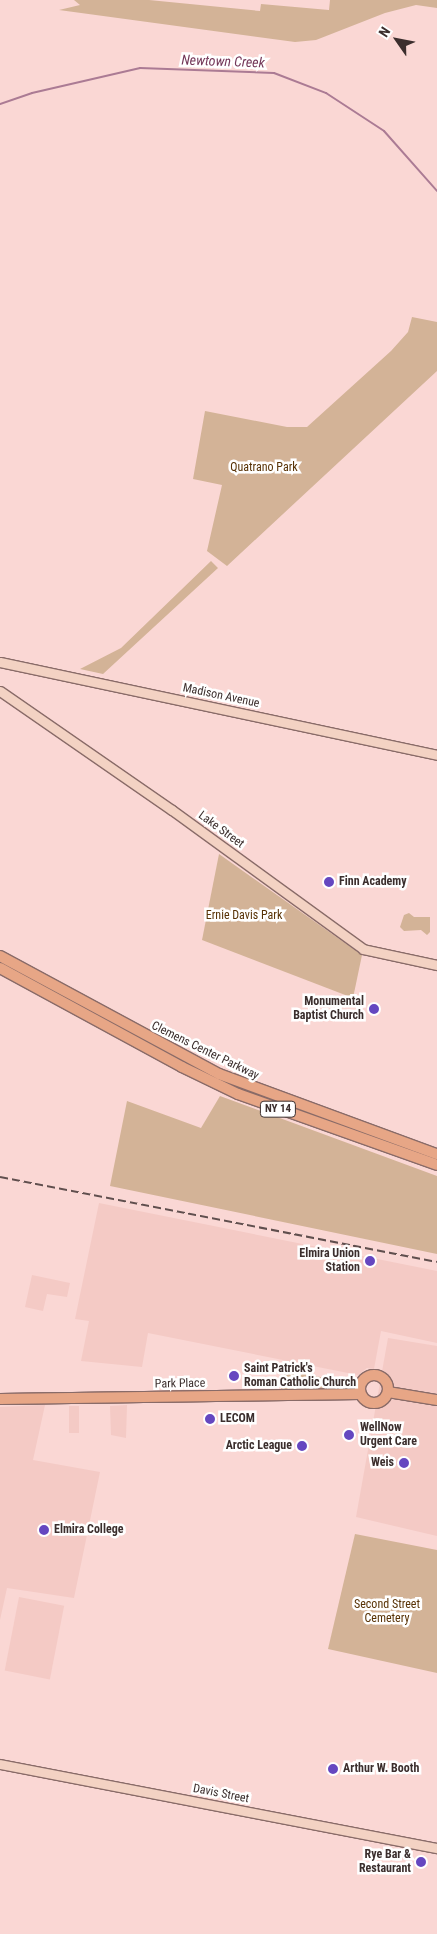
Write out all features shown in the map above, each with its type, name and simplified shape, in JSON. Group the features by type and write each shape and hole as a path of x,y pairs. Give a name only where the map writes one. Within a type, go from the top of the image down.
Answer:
{"main road":[{"name":"Clemens Center Parkway","path":"0,956 226,1077 437,1154"},
{"name":"Clemens Center Parkway","path":"0,968 182,1067 238,1094 437,1165"},
{"path":"371,1375 384,1379 388,1392 383,1401 373,1404 360,1394 361,1384 371,1375"},
{"path":"388,1392 437,1400"},
{"name":"Park Place","path":"0,1399 360,1394"}],"street":[{"name":"Madison Avenue","path":"0,662 437,755"},
{"name":"Lake Street","path":"0,691 172,810 364,949 437,965"},
{"name":"Davis Street","path":"0,1764 437,1848"}],"shaded area":[{"path":"99,1203 437,1271 437,1343 381,1331 374,1369 367,1368 358,1375 148,1333 142,1367 81,1361 89,1321 75,1319"},
{"path":"32,1275 70,1283 67,1297 47,1294 43,1311 25,1307"},
{"path":"388,1338 437,1346 437,1536 356,1517"},
{"name":"Elmira College","path":"45,1405 33,1460 100,1472 74,1598 7,1588 0,1620 0,1407"},
{"path":"127,1405 126,1438 111,1435 110,1406"},
{"path":"69,1406 79,1406 79,1433 69,1433"},
{"path":"19,1597 64,1606 50,1679 5,1671"}],"green space":[{"path":"74,0 149,0 260,11 261,4 329,10 330,0 437,0 437,8 416,5 385,13 316,40 295,42 59,10 80,5"},
{"name":"Quatrano Park","path":"412,317 437,322 437,371 227,566 207,551 222,485 193,479 205,411 287,427 307,427 391,351 408,332"},
{"path":"211,561 218,568 103,674 80,669 121,648"},
{"name":"Ernie Davis Park","path":"219,854 362,955 353,998 202,940"},
{"path":"409,913 414,917 430,917 430,932 427,935 421,930 404,931 400,927 404,915"},
{"path":"220,1096 437,1176 437,1254 110,1186 127,1101 201,1128"},
{"path":"285,1370 345,1382 344,1388 281,1389"},
{"name":"Second Street Cemetery","path":"355,1534 437,1550 437,1673 328,1649"}],"waterway":[{"name":"Newtown Creek","path":"0,104 32,93 140,68 274,73 326,93 384,131 437,191"}],"railway":[{"path":"0,1177 437,1262"}],"place":[{"name":"Finn Academy","path":"329,882"},
{"name":"Monumental Baptist Church","path":"374,1009"},
{"name":"Elmira Union Station","path":"370,1261"},
{"name":"Saint Patrick's Roman Catholic Church","path":"234,1376"},
{"name":"LECOM","path":"210,1419"},
{"name":"WellNow Urgent Care","path":"349,1435"},
{"name":"Arctic League","path":"302,1446"},
{"name":"Weis","path":"404,1463"},
{"name":"Elmira College","path":"44,1530"},
{"name":"Arthur W. Booth","path":"333,1769"},
{"name":"Rye Bar & Restaurant","path":"421,1862"}]}
